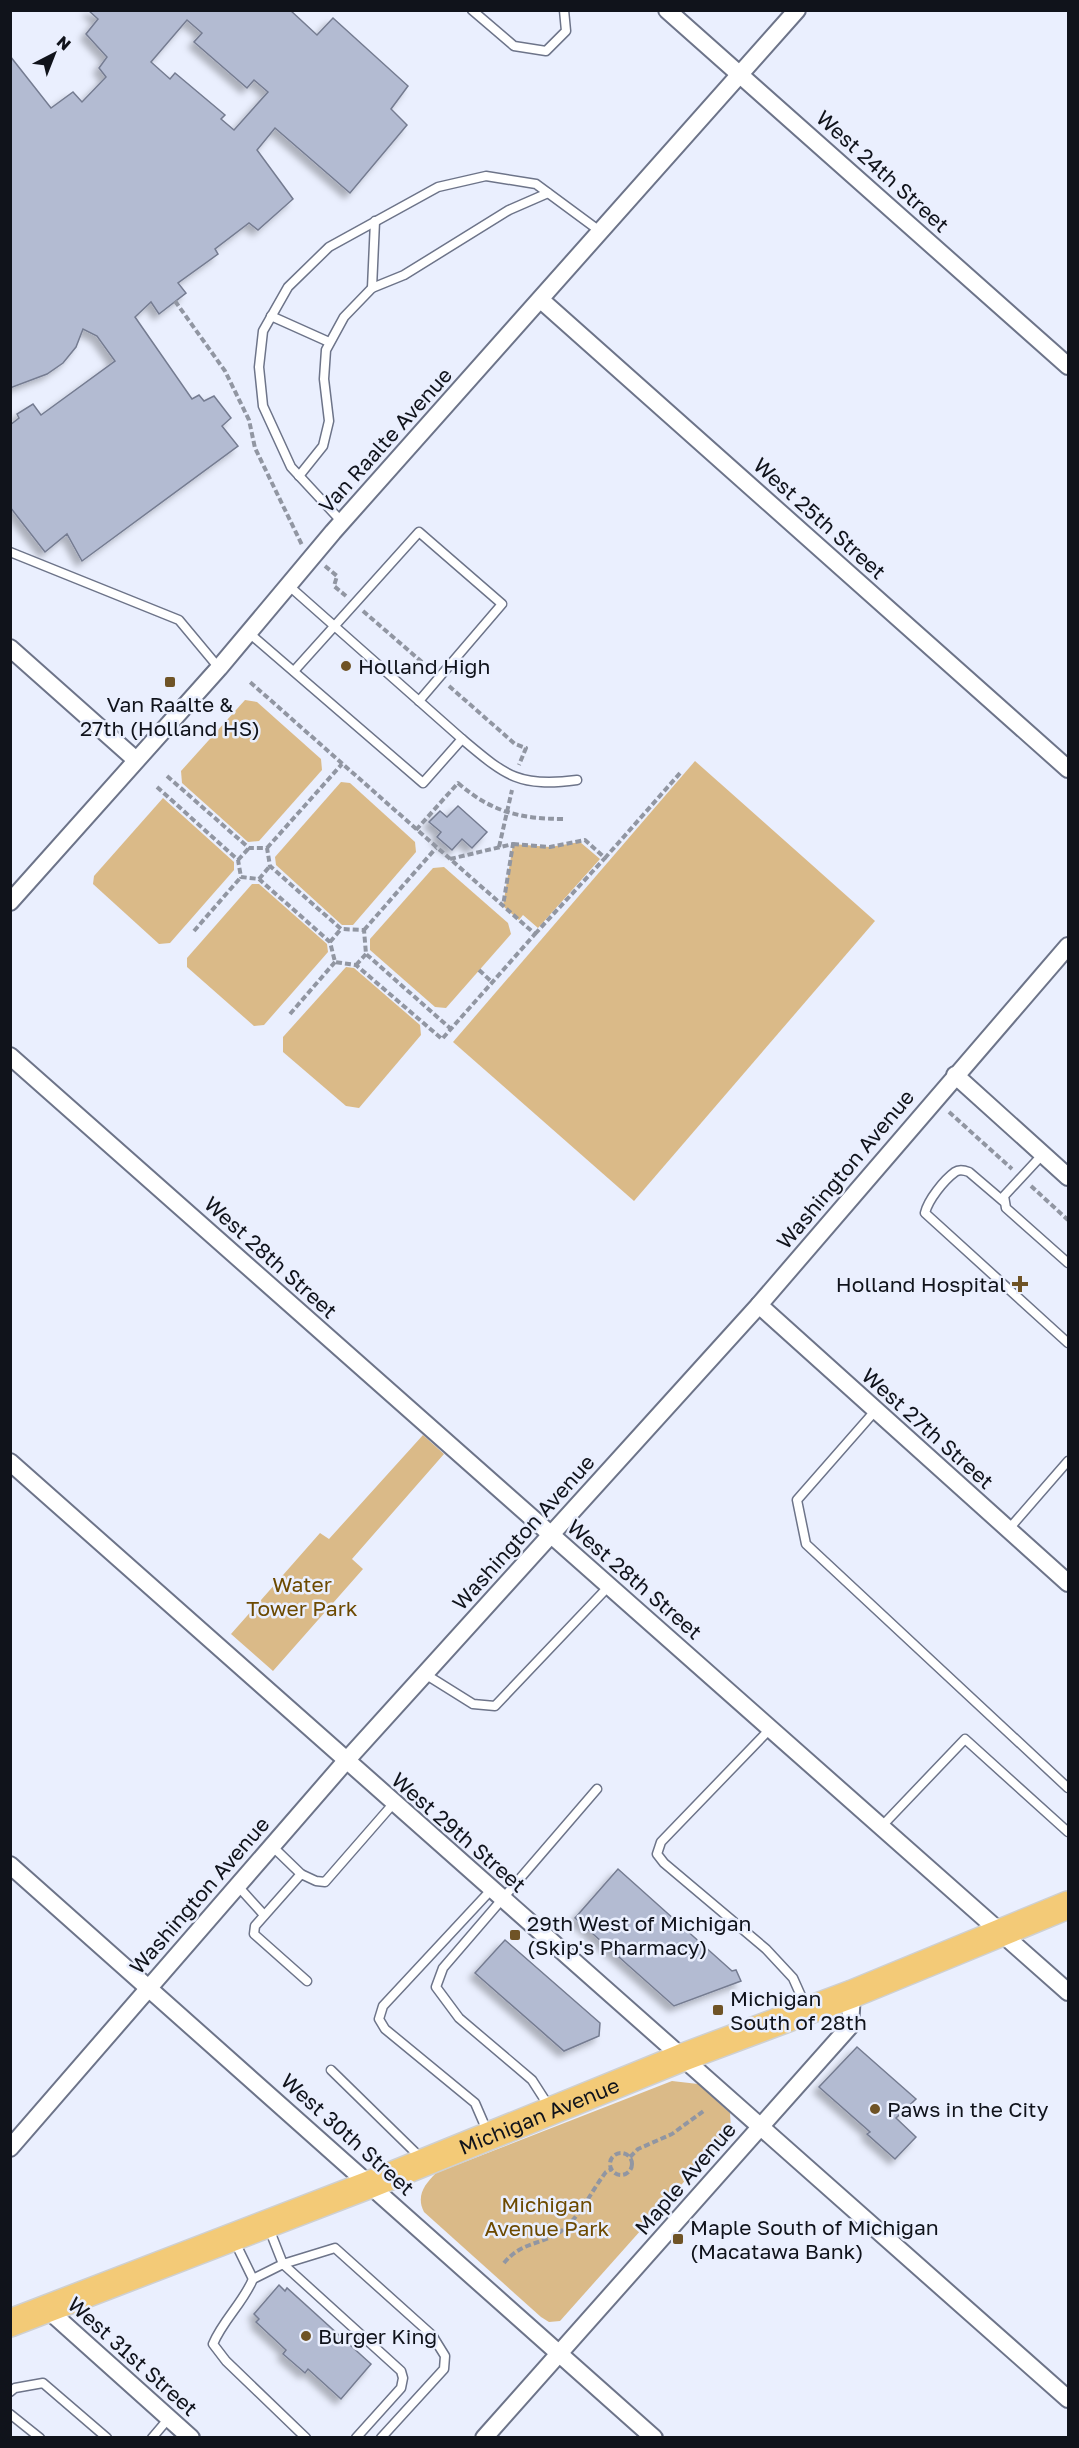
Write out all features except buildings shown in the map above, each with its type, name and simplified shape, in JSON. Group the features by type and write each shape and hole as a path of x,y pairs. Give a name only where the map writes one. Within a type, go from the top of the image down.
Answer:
{"main road":[{"name":"Michigan Avenue","path":"10,2323 371,2184 681,2058 852,1994 1068,1905"}],"street":[{"name":"West 24th Street","path":"668,10 1068,366"},
{"name":"Van Raalte Avenue","path":"10,902 219,668 342,522 797,10"},
{"name":"West 25th Street","path":"541,300 1068,769"},
{"path":"10,648 136,760"},
{"name":"Washington Avenue","path":"10,2148 345,1762 759,1305 1068,946"},
{"name":"West 28th Street","path":"10,1056 1068,1992"},
{"path":"955,1076 1068,1177"},
{"name":"West 27th Street","path":"759,1305 1068,1583"},
{"name":"West 29th Street","path":"10,1462 345,1762 1068,2399"},
{"name":"West 30th Street","path":"11,1867 371,2184 654,2438"},
{"name":"Maple Avenue","path":"484,2438 850,2026 852,1994"},
{"name":"West 31st Street","path":"46,2308 191,2438"}],"lane":[{"path":"472,10 514,46 546,51 566,31 564,10"},
{"path":"342,522 291,467 263,406 259,367 263,331 288,287 329,247 375,221 438,187 486,176 536,184 601,233"},
{"path":"299,476 323,446 329,422 324,379 329,342 344,317 372,288 404,275 509,210 548,193"},
{"path":"372,288 375,221"},
{"path":"271,316 329,342"},
{"path":"294,671 418,532 502,604 419,701"},
{"path":"10,552 178,620 219,668"},
{"path":"288,585 500,771 515,778 537,782 577,780"},
{"path":"249,633 423,783 462,739"},
{"path":"1043,1154 1004,1196 1004,1202 1006,1208 1068,1263"},
{"path":"1004,1202 969,1172 962,1170 955,1172 927,1205 925,1213 1068,1343"},
{"path":"875,1411 797,1500 806,1544 1068,1788"},
{"path":"1008,1530 1068,1461"},
{"path":"425,1674 473,1704 495,1706 609,1586"},
{"path":"770,1729 661,1842 657,1854 663,1863 766,1949 793,1978 807,2011"},
{"path":"881,1827 965,1739 1068,1832"},
{"path":"489,2136 475,2103 385,2029 379,2019 383,2006 496,1895 597,1789"},
{"path":"272,1846 301,1874 316,1881 325,1882 393,1804"},
{"path":"301,1874 264,1914 255,1926 254,1934 307,1981"},
{"path":"237,1885 264,1914"},
{"path":"496,1895 444,1968 436,1987 459,2018 532,2080 552,2111"},
{"path":"331,2070 425,2162"},
{"path":"267,2224 283,2264 401,2371 403,2378 401,2388 356,2438"},
{"path":"233,2237 253,2279"},
{"path":"306,2438 226,2361 213,2344 218,2332 246,2294 253,2279 283,2264 335,2248 432,2336 445,2356 444,2370 381,2438"},
{"path":"10,2392 15,2388 43,2383 107,2438"},
{"path":"10,2414 40,2438"},
{"path":"152,2438 169,2418"}],"path":[{"path":"250,682 535,934"},
{"path":"499,848 515,778 526,748"},
{"path":"167,776 249,848 267,848 342,764"},
{"path":"335,962 356,965 442,1039 681,772"},
{"path":"416,830 458,783 478,801 506,812 541,819 564,819"},
{"path":"157,787 238,860 241,877"},
{"path":"449,859 513,844 550,847 585,840 605,858"},
{"path":"503,906 513,844"},
{"path":"238,860 249,848"},
{"path":"267,848 270,866 340,929 364,930"},
{"path":"436,848 364,930 366,954 452,1029"},
{"path":"259,879 270,866"},
{"path":"241,877 259,879 330,942 335,962"},
{"path":"194,931 241,877"},
{"path":"330,942 340,929"},
{"path":"356,965 366,954"},
{"path":"290,1014 335,962"},
{"path":"479,970 492,983"},
{"path":"935,1100 1068,1220"},
{"path":"630,2157 638,2150 672,2134 705,2110"},
{"path":"617,2153 624,2153 630,2157 632,2167 628,2173 620,2175 612,2169 612,2158 617,2153"},
{"path":"504,2263 521,2246 561,2231 570,2223 606,2172 612,2169"}],"green space":[{"path":"245,700 257,702 321,759 322,770 259,841 248,842 182,783 181,771"},
{"path":"695,761 875,921 634,1201 453,1042"},
{"path":"341,782 350,783 415,842 416,852 353,925 342,925 276,865 275,857"},
{"path":"163,798 234,862 234,870 170,943 159,944 93,884 94,876"},
{"path":"580,842 600,859 538,928 523,915 519,920 503,906 513,844 550,847"},
{"path":"444,867 508,923 511,934 446,1008 435,1007 370,950 370,939 433,868"},
{"path":"252,884 259,884 327,944 328,952 264,1025 254,1026 187,967 187,958"},
{"path":"346,967 354,968 420,1025 421,1035 359,1108 346,1106 283,1052 283,1037"},
{"name":"Water Tower Park","path":"423,1435 444,1454 352,1559 363,1569 273,1671 231,1634 320,1533 329,1539"},
{"name":"Michigan Avenue Park","path":"672,2081 698,2084 730,2113 731,2129 560,2321 549,2322 541,2317 424,2212 421,2201 422,2191 436,2173"}],"place":[{"name":"Holland High","path":"346,666"},
{"name":"Van Raalte & 27th (Holland HS)","path":"170,682"},
{"name":"Holland Hospital","path":"1020,1284"},
{"name":"29th West of Michigan (Skip's Pharmacy)","path":"515,1935"},
{"name":"Michigan South of 28th","path":"718,2010"},
{"name":"Paws in the City","path":"875,2109"},
{"name":"Maple South of Michigan (Macatawa Bank)","path":"678,2239"},
{"name":"Burger King","path":"306,2336"}]}
